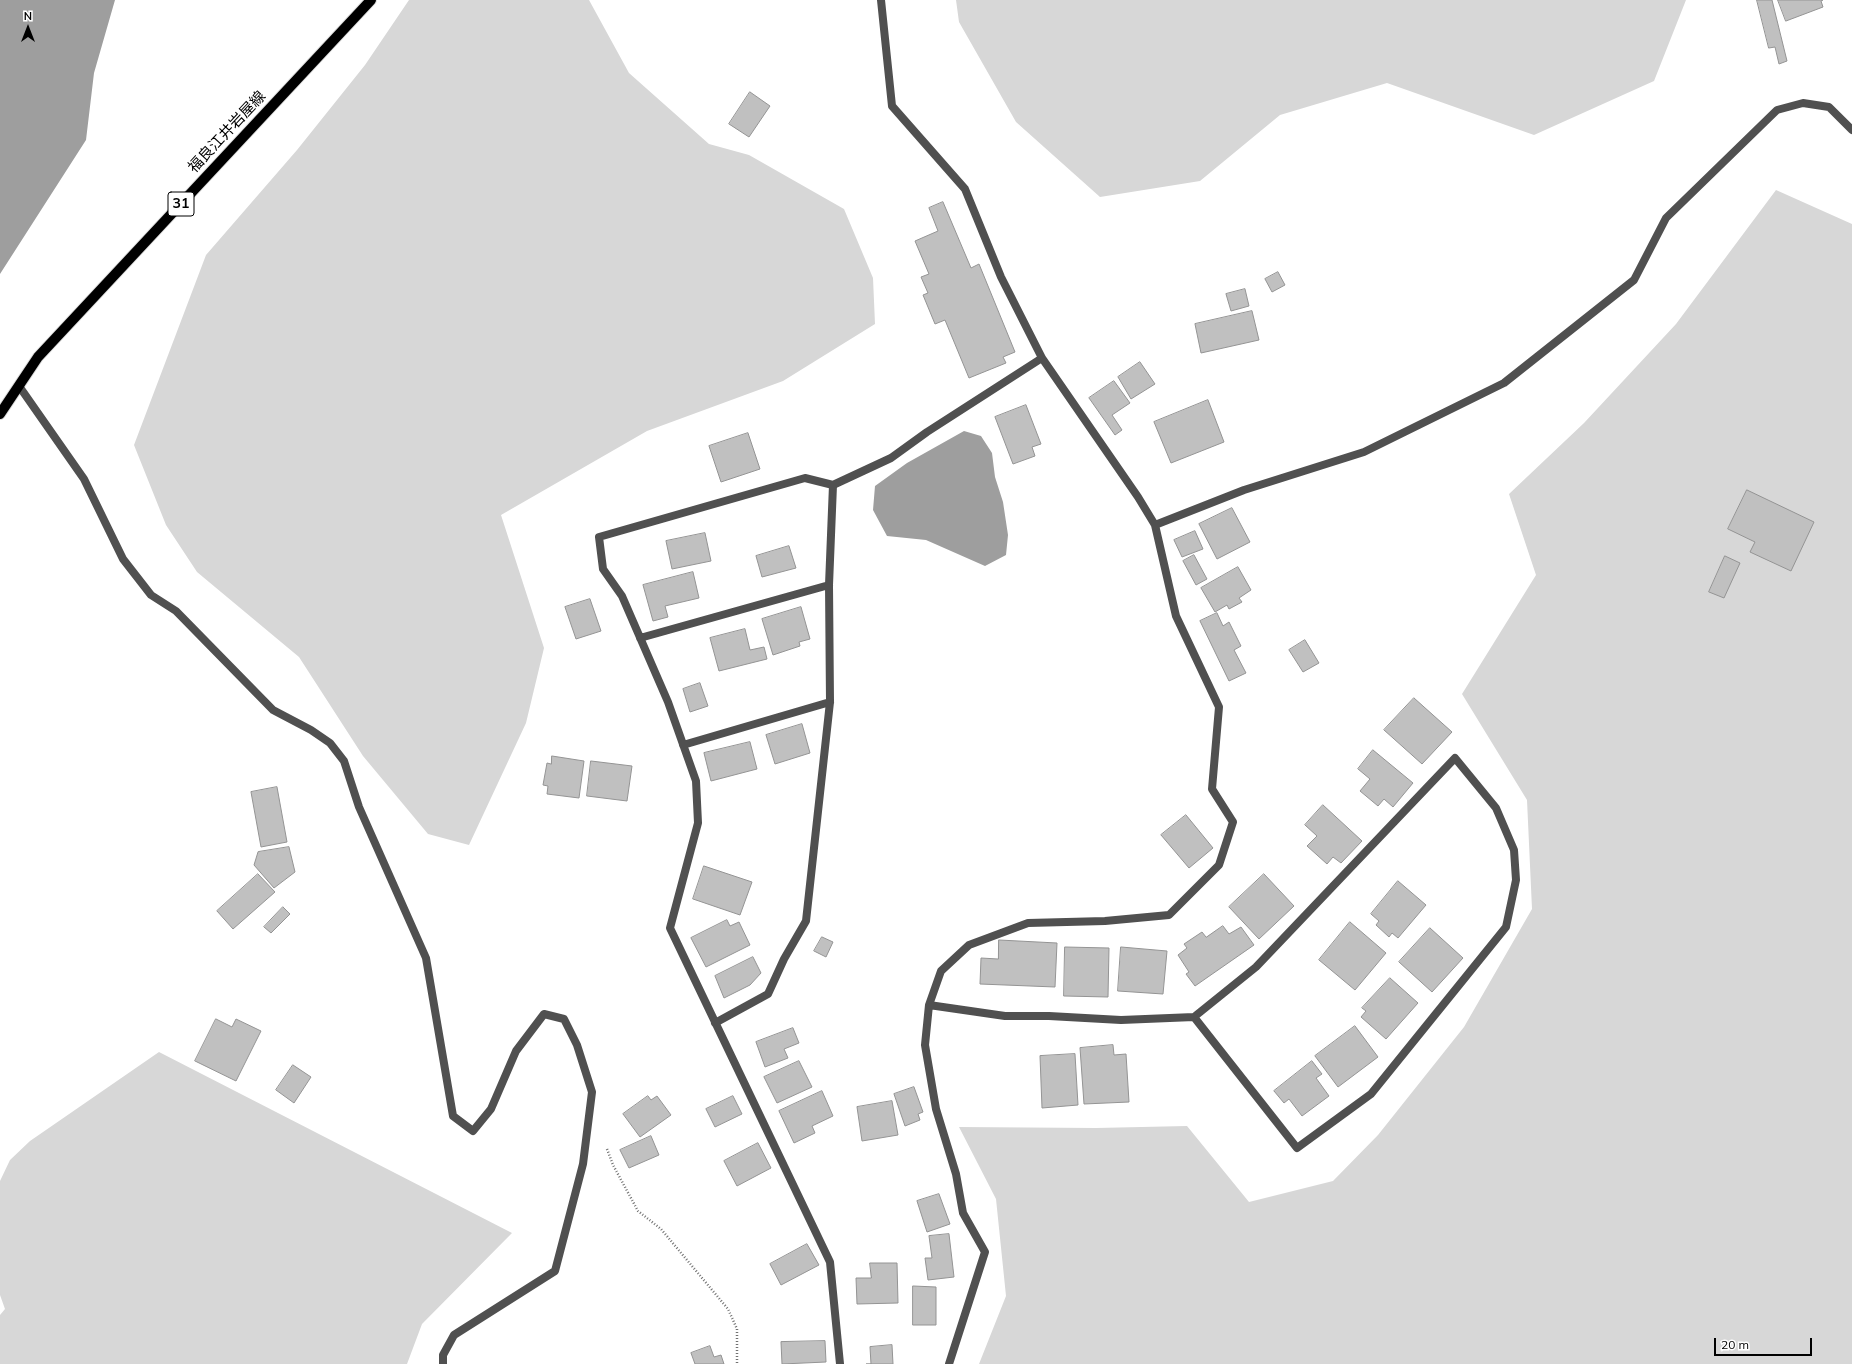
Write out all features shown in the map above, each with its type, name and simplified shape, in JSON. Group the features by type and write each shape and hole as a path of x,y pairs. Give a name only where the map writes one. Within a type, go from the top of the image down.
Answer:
{"main road":[{"name":"福良江井岩屋線","path":"0,414 38,356 371,0"}],"street":[{"path":"881,0 892,106 965,189 1001,278 1042,358 1138,497 1155,525 1176,616 1219,708 1212,789 1233,822 1219,865 1170,915 1105,921 1028,923 969,945 941,971 929,1005 925,1045 936,1109 956,1174 963,1213 984,1252 949,1364"},
{"path":"1155,525 1244,490 1364,452 1504,382 1634,280 1666,218 1777,110 1803,103 1829,107 1852,130"},
{"path":"840,1364 830,1262 670,928 698,823 696,781 668,702 622,596 603,569 599,537 805,478 833,485 891,458 927,432 1042,358"},
{"path":"19,386 84,479 123,559 151,595 176,611 273,710 312,730 330,743 344,761 359,807 426,958 452,1116 473,1132 492,1109 516,1051 544,1014 564,1019 577,1045 592,1092 583,1164 555,1271 454,1335 443,1355 443,1364"},
{"path":"715,1023 768,994 784,959 806,921 830,702 829,584 833,485"},
{"path":"640,638 829,584"},
{"path":"683,745 830,702"},
{"path":"929,1005 1005,1016 1049,1016 1121,1020 1194,1017 1256,967 1455,758 1496,808 1514,850 1516,880 1506,927 1371,1094 1297,1148 1194,1017"}],"path":[{"path":"605,1143 613,1165 638,1211 661,1230 728,1309 737,1329 737,1364"}],"shaded area":[{"path":"0,0 115,0 94,73 86,140 0,274"},
{"path":"409,0 589,0 629,73 709,144 749,155 844,209 873,278 875,324 783,381 647,431 501,515 544,648 526,723 469,845 428,834 363,756 299,657 197,572 166,525 134,445 206,255 297,150 365,65"},
{"path":"956,0 1686,0 1654,81 1534,135 1387,83 1280,115 1200,181 1100,197 1016,122 959,22"},
{"path":"1776,190 1852,224 1852,1364 979,1364 1006,1296 996,1199 959,1127 1096,1128 1187,1126 1249,1202 1333,1181 1378,1135 1464,1027 1532,909 1527,800 1462,694 1536,575 1509,494 1584,423 1676,324"},
{"path":"964,431 981,436 992,453 995,477 1003,502 1008,535 1006,555 985,566 926,540 887,536 873,510 875,486 907,463"},
{"path":"159,1052 512,1233 422,1324 407,1364 0,1364 0,1315 5,1309 0,1295 0,1181 10,1160 30,1141"}],"building":[{"path":"1757,0 1772,0 1787,61 1779,64 1775,47 1769,48"},
{"path":"1778,0 1823,0 1821,1 1823,7 1786,21"},
{"path":"750,92 770,106 749,137 729,124"},
{"path":"943,202 971,268 979,264 1015,352 1003,357 1006,363 969,378 945,320 935,324 923,295 928,293 921,277 929,274 915,241 938,231 929,208"},
{"path":"1278,272 1285,285 1272,292 1265,279"},
{"path":"1245,289 1249,306 1231,311 1226,294"},
{"path":"1252,311 1259,340 1201,353 1195,324"},
{"path":"1140,362 1155,384 1131,399 1118,377"},
{"path":"1114,381 1130,403 1112,415 1122,430 1115,435 1089,398"},
{"path":"1208,400 1224,442 1171,463 1154,422"},
{"path":"1026,405 1041,444 1032,447 1035,456 1013,464 995,417"},
{"path":"748,433 760,469 721,482 709,446"},
{"path":"1747,490 1814,522 1791,571 1750,552 1755,542 1728,529"},
{"path":"1232,508 1250,542 1217,559 1199,524"},
{"path":"1195,531 1203,549 1182,557 1174,540"},
{"path":"705,533 711,561 672,569 666,541"},
{"path":"789,546 796,568 762,577 756,556"},
{"path":"1194,555 1207,579 1196,585 1183,561"},
{"path":"1725,556 1740,563 1724,598 1709,592"},
{"path":"1238,567 1251,590 1239,598 1242,602 1229,609 1227,605 1215,612 1201,588"},
{"path":"693,572 699,598 665,606 668,617 653,621 643,585"},
{"path":"590,599 601,631 576,639 565,607"},
{"path":"801,607 810,639 799,642 800,646 773,655 762,619"},
{"path":"1217,613 1223,626 1229,622 1241,646 1234,650 1246,673 1229,681 1200,621"},
{"path":"745,629 750,650 764,647 767,659 719,671 710,638"},
{"path":"1305,640 1319,663 1303,672 1289,650"},
{"path":"700,683 708,706 690,712 683,689"},
{"path":"1414,698 1452,732 1422,764 1384,730"},
{"path":"802,724 810,753 775,764 766,735"},
{"path":"750,742 757,769 711,781 704,753"},
{"path":"1373,750 1413,783 1393,807 1384,799 1378,806 1360,791 1370,779 1358,769"},
{"path":"552,756 584,761 579,798 547,794 548,786 543,785 547,763 551,764"},
{"path":"591,761 632,766 627,801 587,796"},
{"path":"277,787 287,842 261,847 251,792"},
{"path":"1323,805 1362,841 1341,863 1333,857 1327,864 1307,846 1317,836 1305,825"},
{"path":"1186,815 1213,848 1189,868 1161,835"},
{"path":"289,847 295,872 274,888 254,865 258,852"},
{"path":"704,866 752,882 740,915 693,899"},
{"path":"258,874 275,892 233,929 217,911"},
{"path":"1264,874 1294,906 1259,939 1229,907"},
{"path":"1398,881 1426,905 1398,938 1392,933 1389,937 1376,925 1379,921 1371,914"},
{"path":"283,907 290,914 271,933 264,927"},
{"path":"727,920 730,926 739,922 750,945 706,967 691,938"},
{"path":"1350,922 1386,953 1355,990 1319,960"},
{"path":"1223,926 1229,934 1241,927 1254,945 1195,986 1186,974 1189,972 1178,955 1187,948 1184,944 1202,932 1206,937"},
{"path":"1430,928 1463,958 1432,992 1399,962"},
{"path":"822,937 833,942 826,957 814,951"},
{"path":"999,940 1057,943 1055,987 980,984 981,958 998,959"},
{"path":"1065,947 1109,948 1108,997 1064,996"},
{"path":"1121,947 1167,951 1163,994 1118,991"},
{"path":"753,957 761,973 750,985 724,998 715,976"},
{"path":"1390,978 1418,1003 1386,1039 1361,1017 1366,1011 1362,1008"},
{"path":"216,1019 232,1027 236,1019 261,1031 236,1081 195,1061"},
{"path":"1355,1026 1378,1057 1338,1087 1315,1056"},
{"path":"793,1028 799,1043 784,1049 788,1058 765,1067 756,1042"},
{"path":"1113,1045 1114,1055 1126,1054 1129,1102 1084,1104 1080,1048"},
{"path":"1075,1054 1078,1105 1042,1108 1040,1056"},
{"path":"799,1061 812,1087 777,1103 764,1077"},
{"path":"1312,1061 1322,1074 1316,1078 1329,1096 1302,1116 1289,1099 1284,1103 1274,1091"},
{"path":"293,1065 311,1077 294,1103 276,1090"},
{"path":"914,1087 923,1112 918,1114 920,1120 905,1126 894,1094"},
{"path":"822,1091 833,1116 812,1126 815,1133 794,1143 779,1111"},
{"path":"648,1096 651,1100 657,1096 671,1115 640,1137 623,1114"},
{"path":"733,1096 742,1114 715,1127 706,1109"},
{"path":"892,1101 898,1135 862,1141 857,1107"},
{"path":"651,1136 659,1155 629,1168 620,1150"},
{"path":"758,1143 771,1168 737,1186 724,1161"},
{"path":"939,1194 950,1224 927,1232 917,1201"},
{"path":"949,1234 954,1277 928,1280 925,1258 932,1258 929,1236"},
{"path":"807,1244 819,1265 781,1285 770,1264"},
{"path":"870,1263 897,1263 898,1303 857,1304 856,1278 871,1278"},
{"path":"913,1286 936,1287 936,1325 913,1325"},
{"path":"825,1341 826,1362 782,1364 781,1342"},
{"path":"892,1345 893,1364 871,1364 870,1347"},
{"path":"710,1346 714,1357 721,1355 724,1364 695,1364 691,1353"}]}
